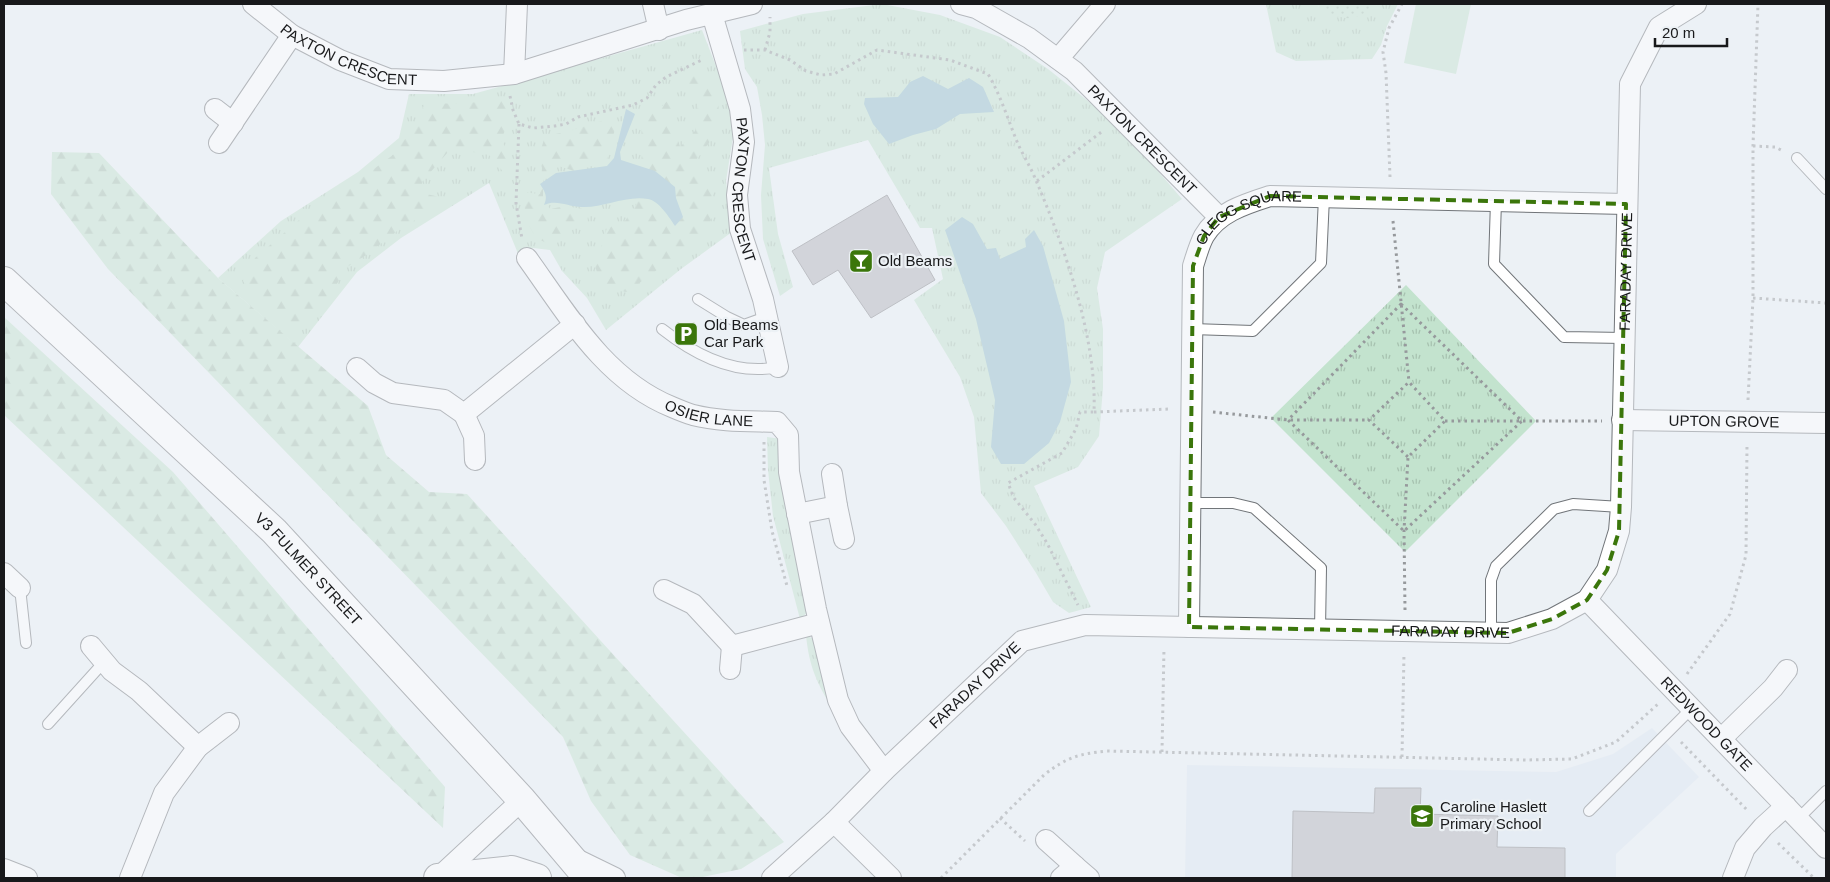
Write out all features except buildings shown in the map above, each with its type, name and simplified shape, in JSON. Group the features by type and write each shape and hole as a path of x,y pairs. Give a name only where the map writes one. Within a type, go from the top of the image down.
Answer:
{"street":[{"name":"PAXTON CRESCENT","path":"253,4 292,35 340,60 389,79 444,81 514,74 686,20 752,4"},
{"path":"514,74 517,4"},
{"path":"653,4 659,30"},
{"name":"PAXTON CRESCENT","path":"961,4 976,8 1029,38 1074,71 1219,217"},
{"path":"1058,59 1105,4"},
{"name":"FARADAY DRIVE","path":"772,878 834,822 884,771 1022,641 1085,624 1508,633 1552,618 1587,600 1607,570 1619,531 1621,507 1630,84 1659,27 1696,4"},
{"name":"PAXTON CRESCENT","path":"712,14 740,109 744,142 737,195 740,229 762,299 778,366"},
{"path":"219,143 292,35"},
{"path":"215,109 233,123"},
{"name":"CLEGG SQUARE","path":"1189,627 1193,266 1204,236 1219,217 1244,204 1270,196 1626,204"},
{"name":"OSIER LANE","path":"527,258 586,340 627,382 660,402 692,415 734,422 777,422 788,436 789,472 819,623 838,700 850,726 884,771"},
{"name":"V3 FULMER STREET","path":"4,281 274,531 522,800 588,878"},
{"path":"464,414 575,324"},
{"path":"357,368 374,383 393,393 444,400 464,414 474,436 475,460"},
{"name":"UPTON GROVE","path":"1622,420 1826,423"},
{"path":"832,474 844,539"},
{"path":"797,514 837,506"},
{"path":"4,573 20,588"},
{"path":"664,590 693,604 732,646 730,669"},
{"name":"REDWOOD GATE","path":"1587,600 1826,848"},
{"path":"732,646 819,623"},
{"path":"91,646 112,671 139,691 198,747"},
{"path":"1722,738 1774,688 1787,670"},
{"path":"130,878 164,793 198,747 229,724"},
{"path":"438,878 522,800"},
{"path":"1733,878 1745,848 1763,827 1792,813"},
{"path":"834,822 891,878"},
{"path":"1046,840 1075,874"},
{"path":"570,856 616,878"},
{"path":"4,869 27,878"},
{"path":"438,878 512,870 536,878"}],"lane":[{"path":"1797,158 1826,189"},
{"path":"1192,329 1253,331 1274,311 1321,263 1324,198"},
{"path":"1496,201 1494,264 1564,337 1624,338"},
{"path":"698,299 744,325 766,317"},
{"path":"662,329 693,351 714,360 750,370 778,366"},
{"path":"1190,503 1233,503 1254,508 1321,568 1320,630"},
{"path":"1492,632 1491,580 1496,566 1554,509 1573,504 1621,507"},
{"path":"20,588 26,643"},
{"path":"48,724 104,662"},
{"path":"1589,811 1692,708"},
{"path":"1792,813 1826,790"}],"path":[{"path":"1402,4 1389,28 1383,52 1386,73 1391,199 1409,382 1446,422"},
{"path":"940,878 1045,774 1065,760 1083,753 1107,751 1526,760 1572,759 1616,742 1651,711 1692,669 1730,614 1746,555 1747,422 1753,298 1753,146 1758,4"},
{"path":"764,50 770,32 771,10"},
{"path":"519,124 533,128 555,126 566,124 578,117 632,104 647,98 656,84 666,77 700,61 750,49 764,50 790,60 806,70 821,74 834,74 877,50 950,60 988,74 998,92 1008,119 1052,217 1077,295 1095,386 1094,412"},
{"path":"514,74 510,94 513,110 519,124 516,203 522,241 527,258"},
{"path":"1037,181 1120,118"},
{"path":"1753,146 1775,147 1797,158"},
{"path":"1753,298 1826,303"},
{"path":"1288,420 1402,304"},
{"path":"1402,304 1522,422"},
{"path":"1369,420 1409,382"},
{"path":"1085,624 1076,598 1047,543 1030,517 1014,498 1008,483 1062,454 1076,430 1080,412 1160,408 1288,420 1369,420 1408,457"},
{"path":"1288,420 1404,531"},
{"path":"1402,757 1404,531 1408,457 1446,422 1622,420"},
{"path":"1404,531 1522,422"},
{"path":"1162,752 1164,626"},
{"path":"1651,711 1814,878"}],"highlighted area":[{"path":"1270,196 1626,204 1619,531 1607,570 1587,600 1552,619 1508,633 1189,627 1193,266 1204,236 1219,217"}],"shaded area":[{"name":"Caroline Haslett Primary School","path":"1652,728 1699,777 1616,854 1616,878 1185,878 1187,765 1556,772 1613,754"}],"green space":[{"path":"882,4 940,15 1000,37 1048,69 1103,113 1151,163 1182,199 1105,252 1097,288 1103,329 1103,388 1099,436 1078,467 1034,486 1091,607 1069,613 1053,602 1006,526 981,493 974,417 960,377 914,300 943,279 932,228 920,228 868,140 769,168 778,234 793,287 780,296 763,239 761,195 765,145 762,115 757,87 745,69 740,31 803,14"},
{"path":"1266,4 1317,4 1319,7 1375,7 1377,4 1398,4 1387,26 1381,45 1372,59 1296,61 1276,52"},
{"path":"1317,4 1377,4 1376,7 1362,14 1349,18 1339,17 1319,7"},
{"path":"1416,4 1471,4 1456,74 1404,63"},
{"path":"702,30 736,118 726,181 732,232 681,269 606,330 587,298 562,271 550,250 533,248 519,256 489,183 401,238 357,272 298,347 218,278 281,221 358,172 399,138 409,94 473,94"},
{"path":"714,71 719,111 717,132 694,163 711,184 715,212 702,237 627,292 602,288 595,266 607,228 625,221 636,205 642,154 641,113 656,112 675,93 673,122 680,147 695,131 698,103 685,77"},
{"path":"504,97 509,121 501,140 513,160 506,175 489,155 467,151 448,152 422,182 422,193 444,198 440,205 397,231 368,254 347,267 323,307 294,337 243,281 255,258 306,214 345,190 393,155 416,124 425,103 464,103"},
{"path":"611,118 616,125 607,160 586,161 574,171 559,166 543,179 543,199 550,209 566,206 588,210 587,230 582,216 564,237 553,246 536,238 527,222 522,192 540,194 542,168 539,156 545,136 566,132"},
{"path":"52,152 99,153 218,278 368,406 386,455 429,492 467,494 784,842 741,869 698,878 682,878 630,855 591,801 563,737 108,269 51,194"},
{"path":"1406,285 1536,421 1405,552 1271,418"},
{"path":"4,317 173,472 445,787 443,828 4,415"},
{"path":"767,437 782,439 810,610 800,619 773,516 768,470"},
{"path":"806,635 817,641 833,709 822,691 815,674 809,656"}],"water":[{"path":"923,76 948,89 969,78 983,87 994,112 960,114 936,129 889,144 873,124 864,104 865,98 898,97 910,82"},
{"path":"626,109 635,114 620,152 621,160 655,171 675,187 676,198 683,217 675,226 660,206 648,199 623,200 590,207 553,203 544,205 546,199 540,184 556,173 607,166 614,158"},
{"path":"962,217 973,224 987,249 996,248 1000,259 1026,247 1025,239 1034,230 1043,246 1064,321 1071,382 1060,422 1049,443 1024,464 1001,464 991,447 995,400 976,319 945,230"}],"place":[{"name":"Old Beams","path":"861,261"},
{"name":"Old Beams Car Park","path":"686,334"},
{"name":"Caroline Haslett Primary School","path":"1422,816"}]}
